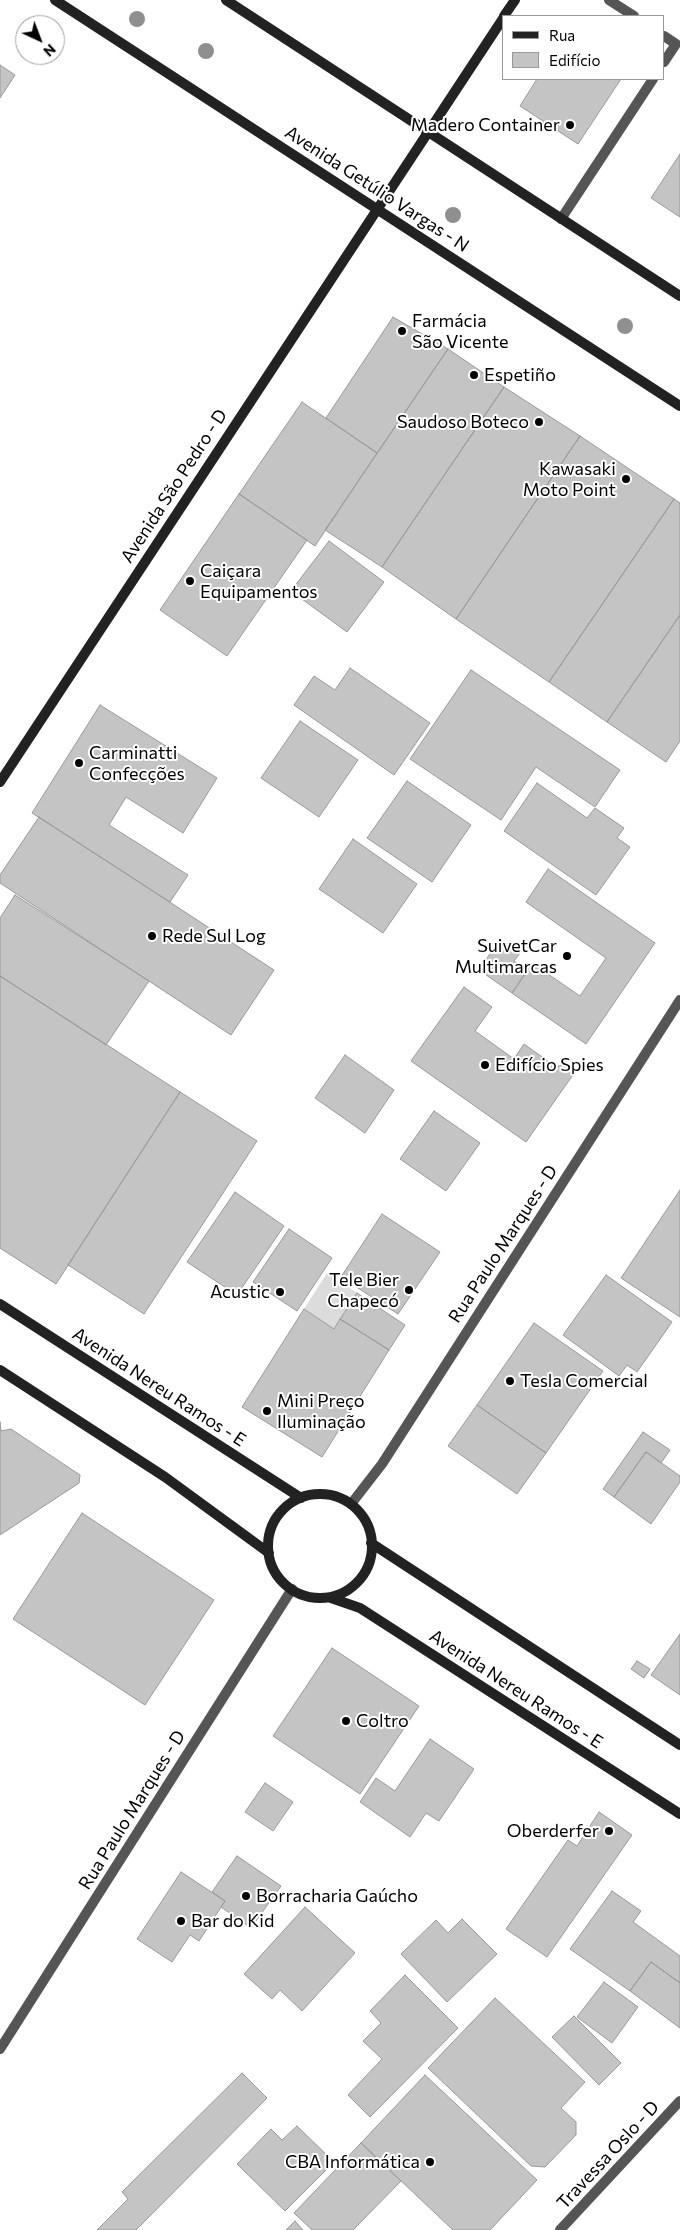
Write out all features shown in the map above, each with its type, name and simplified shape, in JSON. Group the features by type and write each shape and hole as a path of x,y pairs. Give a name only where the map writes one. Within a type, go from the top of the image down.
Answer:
{"street":[{"name":"Avenida Getúlio Vargas - N","path":"55,0 680,406"},
{"path":"226,0 680,296"},
{"name":"Avenida São Pedro - D","path":"505,15 515,0"},
{"path":"609,0 632,15"},
{"name":"Avenida São Pedro - D","path":"0,782 502,19"},
{"path":"665,37 676,44 665,60"},
{"path":"561,219 651,80"},
{"name":"Rua Paulo Marques - D","path":"351,1504 382,1464 680,1000"},
{"name":"Avenida Nereu Ramos - E","path":"0,1304 301,1498"},
{"path":"0,1370 165,1477 268,1553"},
{"path":"319,1494 336,1496 351,1504 363,1516 371,1532 373,1548 369,1565 360,1580 347,1591 331,1598 314,1599 297,1594 273,1570 268,1553 270,1536 276,1520 287,1507 301,1498 319,1494"},
{"path":"371,1542 680,1744"},
{"name":"Rua Paulo Marques - D","path":"0,2049 292,1589"},
{"name":"Avenida Nereu Ramos - E","path":"331,1598 360,1608 680,1814"},
{"name":"Travessa Oslo - D","path":"560,2230 680,2101"}],"shaded area":[{"path":"327,1273 357,1293 334,1329 304,1309"}],"building":[{"path":"0,65 15,75 0,98"},
{"name":"Madero Container","path":"536,80 620,80 578,144 520,106"},
{"path":"680,154 680,217 651,198"},
{"path":"393,317 448,349 377,453 326,418"},
{"path":"448,349 504,387 382,567 325,530"},
{"path":"504,387 580,436 456,619 382,567"},
{"path":"302,402 377,453 315,546 239,494"},
{"path":"580,436 674,499 549,682 456,619"},
{"path":"239,494 307,540 227,656 160,610"},
{"path":"674,499 680,503 680,615 607,722 549,682"},
{"path":"329,541 384,582 347,632 291,591"},
{"path":"680,615 680,741 666,762 607,722"},
{"path":"350,668 430,723 394,775 294,705 314,676 335,690"},
{"path":"471,670 620,770 595,807 536,767 501,820 410,759"},
{"path":"100,705 217,778 183,833 126,797 109,825 188,875 170,902 32,813"},
{"path":"300,721 358,760 319,817 261,778"},
{"path":"407,781 471,825 432,882 367,838"},
{"path":"537,783 587,818 595,808 624,828 617,838 630,847 596,895 504,831"},
{"name":"Rede Sul Log","path":"39,817 274,970 231,1035 0,883 0,875"},
{"path":"353,839 417,884 383,933 319,889"},
{"name":"SuivetCar Multimarcas","path":"548,869 655,943 586,1044 512,993 532,963 580,996 606,958 526,902"},
{"path":"15,895 149,981 106,1045 0,976 0,918"},
{"path":"500,939 520,953 514,961 528,970 512,993 479,970"},
{"path":"0,976 180,1092 56,1284 0,1248"},
{"name":"Edifício Spies","path":"464,987 492,1007 475,1031 514,1059 524,1044 556,1067 567,1063 577,1069 526,1142 411,1061"},
{"path":"345,1055 394,1090 365,1133 315,1098"},
{"path":"180,1092 257,1141 144,1314 68,1265"},
{"path":"434,1111 480,1143 446,1191 400,1159"},
{"path":"680,1190 680,1317 621,1278"},
{"path":"235,1192 284,1226 237,1295 187,1262"},
{"path":"382,1214 440,1252 398,1314 341,1277"},
{"path":"289,1229 332,1258 297,1311 253,1282"},
{"path":"606,1275 672,1322 637,1372 627,1365 619,1376 563,1335"},
{"path":"357,1293 405,1325 389,1350 340,1319"},
{"path":"304,1309 334,1329 340,1319 389,1350 322,1457 242,1407"},
{"path":"534,1323 603,1371 546,1453 477,1405"},
{"path":"477,1405 546,1453 517,1494 448,1446"},
{"path":"0,1422 1,1431 11,1429 80,1475 79,1483 0,1535"},
{"path":"643,1432 670,1450 661,1463 646,1452 614,1497 603,1489"},
{"path":"646,1452 680,1476 680,1482 651,1524 614,1497"},
{"path":"82,1513 214,1600 145,1705 13,1619"},
{"path":"680,1634 680,1695 651,1675"},
{"name":"Coltro","path":"332,1648 419,1706 360,1794 273,1736"},
{"path":"637,1661 650,1669 644,1678 631,1669"},
{"path":"430,1739 474,1769 439,1821 426,1813 410,1837 360,1802 376,1778 395,1791"},
{"path":"265,1783 293,1802 273,1831 245,1812"},
{"path":"599,1812 632,1835 547,1957 506,1929 568,1840 577,1846"},
{"name":"Borracharia Gaúcho","path":"237,1856 281,1886 251,1928 221,1907 225,1901 212,1892"},
{"name":"Bar do Kid","path":"181,1872 225,1901 199,1941 190,1935 172,1962 137,1939"},
{"path":"612,1891 641,1911 633,1922 680,1956 680,1983 651,1962 630,1991 570,1949"},
{"path":"305,1907 355,1953 302,2011 280,1990 272,1999 244,1974"},
{"path":"462,1919 497,1954 447,2002 401,1954 436,1920 448,1933"},
{"path":"651,1962 680,1983 680,2028 630,1991"},
{"path":"405,1975 458,2028 370,2117 348,2095 382,2059 363,2041 381,2023 370,2011"},
{"path":"604,1982 638,2007 612,2043 577,2017"},
{"path":"495,1998 585,2082 561,2108 576,2122 576,2135 545,2167 531,2166 428,2068"},
{"path":"574,2016 621,2063 599,2085 552,2037"},
{"path":"242,2073 267,2098 136,2230 97,2230 128,2199 122,2192"},
{"name":"CBA Informática","path":"425,2075 537,2180 490,2230 453,2230 361,2143"},
{"path":"297,2126 334,2162 285,2211 237,2164 271,2129 282,2140"},
{"path":"361,2143 401,2181 353,2230 312,2230 294,2213"},
{"path":"295,2221 303,2230 286,2230"}],"place":[{"name":"Madero Container","path":"570,125"},
{"name":"Farmácia São Vicente","path":"402,331"},
{"name":"Espetiño","path":"474,375"},
{"name":"Saudoso Boteco","path":"539,422"},
{"name":"Kawasaki Moto Point","path":"626,479"},
{"name":"Caiçara Equipamentos","path":"190,581"},
{"name":"Carminatti Confecções","path":"79,763"},
{"name":"Rede Sul Log","path":"152,936"},
{"name":"SuivetCar Multimarcas","path":"567,956"},
{"name":"Edifício Spies","path":"485,1065"},
{"name":"Tele Bier Chapecó","path":"409,1290"},
{"name":"Acustic","path":"280,1292"},
{"name":"Tesla Comercial","path":"510,1381"},
{"name":"Mini Preço Iluminação","path":"267,1411"},
{"name":"Coltro","path":"346,1721"},
{"name":"Oberderfer","path":"609,1831"},
{"name":"Borracharia Gaúcho","path":"246,1896"},
{"name":"Bar do Kid","path":"181,1921"},
{"name":"CBA Informática","path":"430,2162"}]}
